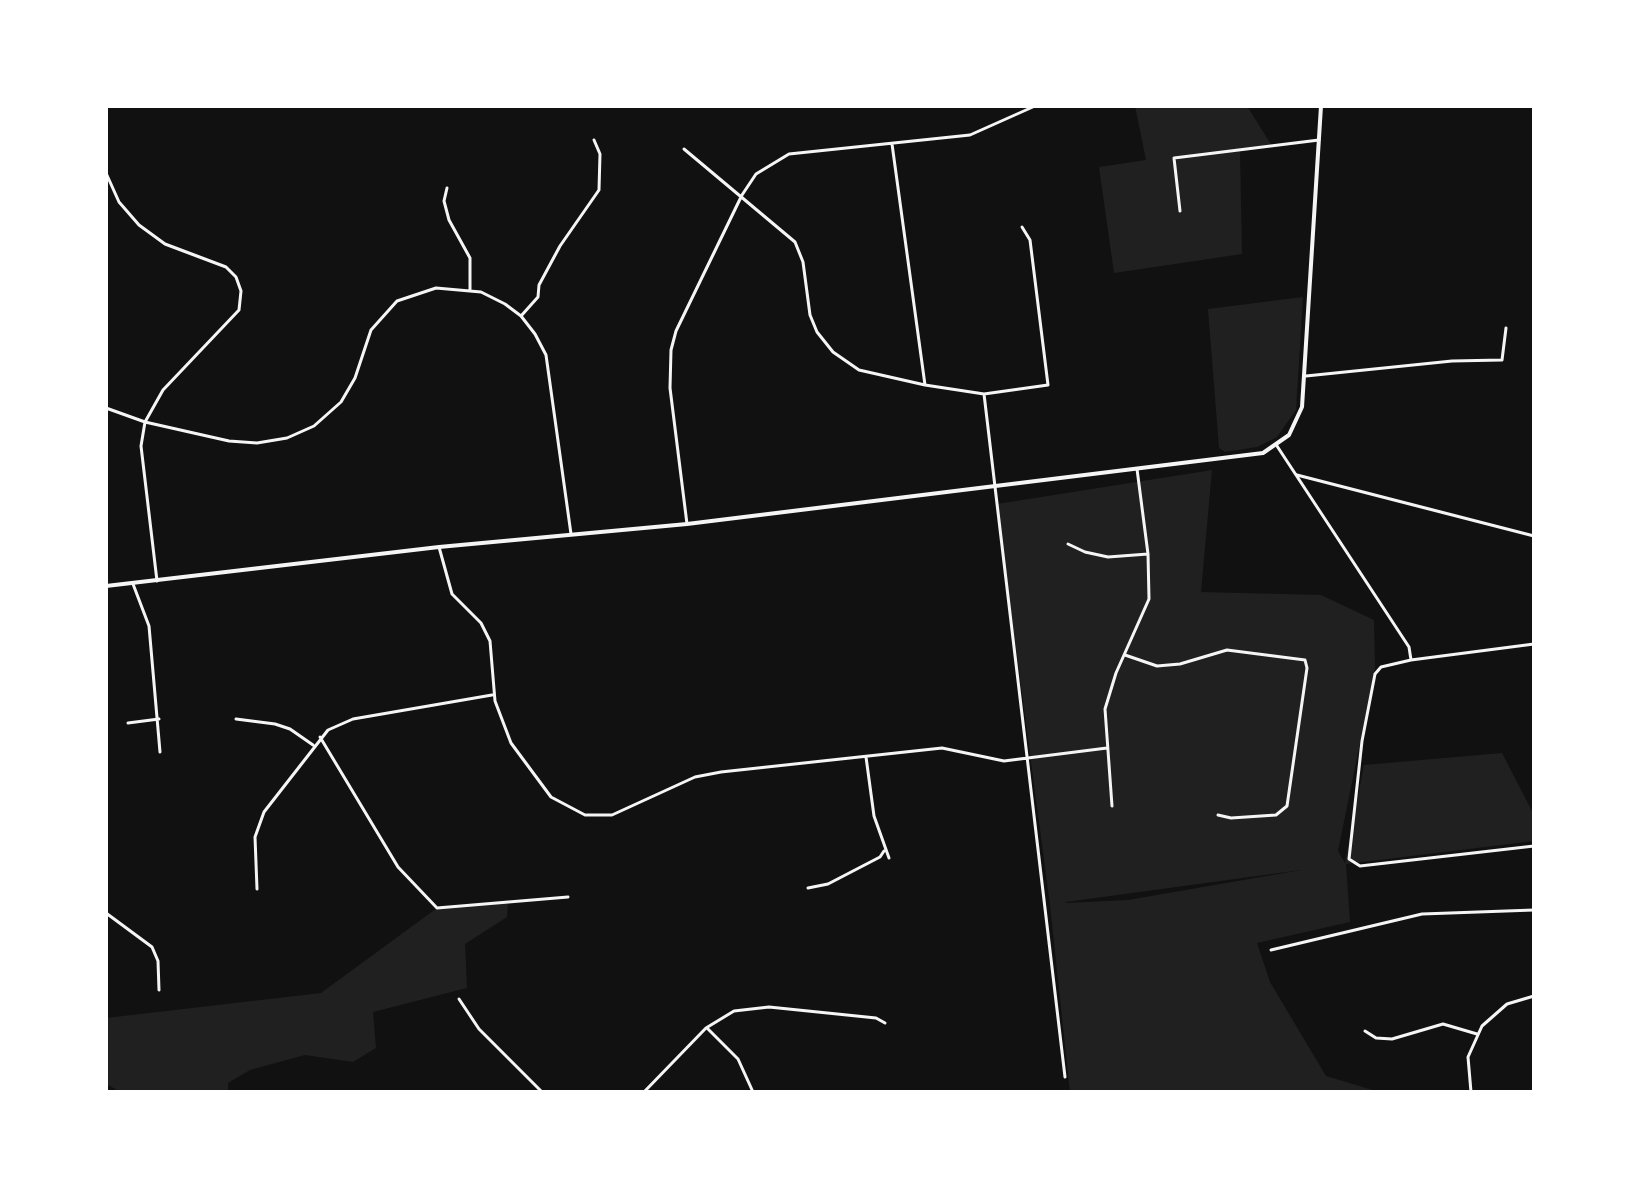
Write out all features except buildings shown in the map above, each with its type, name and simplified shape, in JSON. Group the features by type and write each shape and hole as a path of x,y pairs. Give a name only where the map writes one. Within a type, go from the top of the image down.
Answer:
{"street":[{"path":"687,524 670,388 671,350 676,331 742,195 761,168 782,156 983,132 1035,106"},
{"path":"106,586 439,547 687,524 1256,455 1277,446 1294,429 1301,414 1306,376 1321,106"},
{"path":"521,316 538,297 539,285 560,246 599,190 600,154 594,140"},
{"path":"1180,211 1174,158 1319,140"},
{"path":"892,144 925,385"},
{"path":"684,149 795,242 803,262 810,315 827,347 859,370 984,394 1048,385 1030,240 1022,227"},
{"path":"106,173 119,202 139,225 165,244 226,267 236,277 241,291 239,310 163,390 145,422 141,446 157,581"},
{"path":"447,188 444,201 449,220 470,258 470,290"},
{"path":"106,408 145,422 247,443 294,435 322,420 341,402 355,378 371,330 392,305 426,289 470,290 497,299 521,316 540,341 548,363 571,534"},
{"path":"1306,376 1452,361 1502,360 1506,328"},
{"path":"984,394 1065,1077"},
{"path":"1277,446 1409,647 1411,660"},
{"path":"1112,806 1105,709 1149,599 1148,554 1137,469"},
{"path":"1297,475 1534,536"},
{"path":"1068,544 1108,557 1148,554"},
{"path":"439,547 452,594 481,623 490,641 494,695 507,735 533,776 564,806 592,816 606,817 631,809 678,784 711,773 942,748 996,760 1107,748"},
{"path":"133,584 149,626 160,752"},
{"path":"1534,644 1411,660 1381,667 1375,674 1362,741 1347,852 1349,859 1363,866 1534,846"},
{"path":"1125,655 1157,666 1180,664 1227,650 1305,660 1307,668 1287,806 1276,815 1231,818 1218,815"},
{"path":"257,889 255,837 264,812 320,737 336,725 353,719 494,695"},
{"path":"128,723 159,719"},
{"path":"236,719 290,729 313,745"},
{"path":"320,737 398,867 437,908 568,897"},
{"path":"866,756 874,816 889,858"},
{"path":"808,888 828,884 880,857 884,851"},
{"path":"1271,950 1422,914 1534,910"},
{"path":"106,913 152,947 156,954 159,990"},
{"path":"1471,1092 1468,1057 1477,1034 1500,1008 1534,996"},
{"path":"459,999 479,1029 542,1092"},
{"path":"644,1092 706,1028 734,1011 769,1007 876,1018 885,1023"},
{"path":"1365,1031 1376,1038 1392,1039 1443,1024 1477,1034"},
{"path":"706,1028 738,1059 753,1092"}],"shaded area":[{"path":"1135,106 1247,106 1272,146 1240,150 1242,254 1114,273 1099,167 1146,160"},
{"path":"1303,297 1296,410 1277,437 1257,447 1225,452 1219,448 1208,309"},
{"path":"1212,470 1201,592 1321,595 1374,620 1375,669 1338,851 1345,863 1364,765 1502,753 1534,815 1534,841 1346,864 1350,922 1257,943 1270,982 1326,1076 1379,1092 1070,1092 1050,905 997,504","holes":["1301,870 1128,900 1065,903"]},
{"path":"508,902 507,917 465,944 467,988 373,1012 376,1048 353,1062 305,1055 250,1070 228,1083 228,1092 121,1092 106,1084 106,1018 321,993 437,908"}]}
